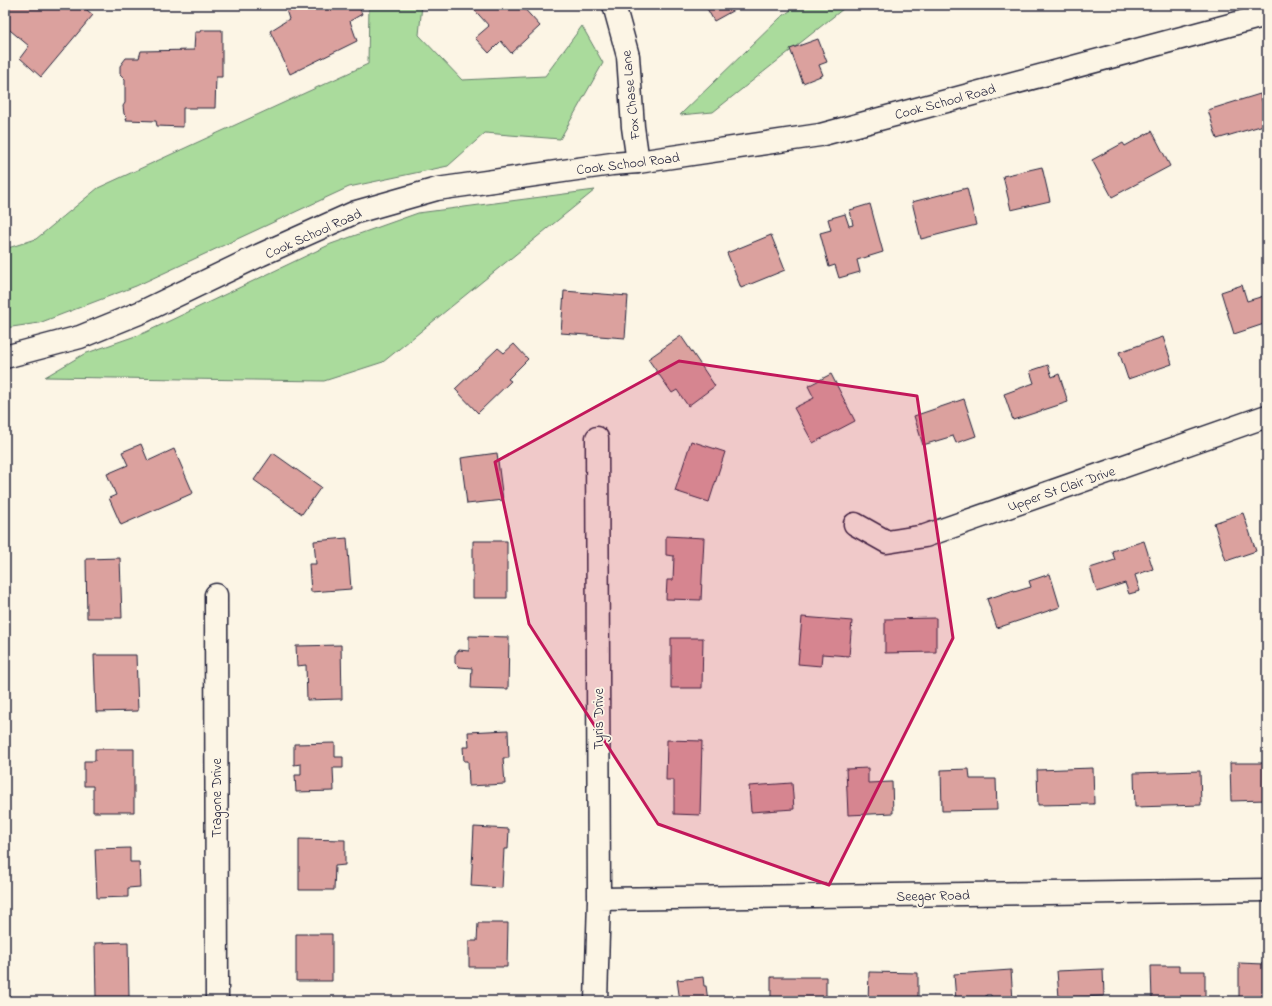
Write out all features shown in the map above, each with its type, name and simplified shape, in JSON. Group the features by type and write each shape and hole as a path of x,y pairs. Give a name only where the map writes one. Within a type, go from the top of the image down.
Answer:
{"street":[{"name":"Fox Chase Lane","path":"614,5 628,56 633,127 638,162"},
{"name":"Cook School Road","path":"5,357 80,337 144,311 356,212 437,189 612,164 638,162 820,135 1267,15"},
{"name":"Upper St Clair Drive","path":"855,524 887,542 925,536 1267,416"},
{"name":"Tyris Drive","path":"596,1001 599,899 597,438"},
{"name":"Tragone Drive","path":"216,595 217,1001"},
{"name":"Seegar Road","path":"599,899 1267,890"}],"highlighted area":[{"path":"679,361 917,396 953,638 829,885 658,824 529,624 495,462"}],"green space":[{"path":"369,5 422,5 419,35 462,80 545,76 582,26 603,63 560,139 485,133 448,166 349,187 136,286 39,323 5,328 5,249 36,239 98,188 368,64"},
{"path":"798,5 848,5 713,112 680,115 780,18"},
{"path":"595,190 383,362 324,381 45,377 84,354 144,333 331,244 418,213"}],"building":[{"path":"5,5 56,5 61,10 65,5 81,5 93,15 41,77 20,58 29,46 5,26"},
{"path":"297,5 358,5 362,14 350,21 357,41 290,74 270,31 289,19 286,10"},
{"path":"470,5 521,5 540,26 511,53 501,41 489,53 475,38 489,26"},
{"path":"705,5 743,5 714,21"},
{"path":"201,30 222,30 222,77 216,77 215,108 183,108 183,127 157,126 156,121 126,120 127,117 124,114 123,106 125,103 125,79 120,74 120,66 126,58 139,58 141,51 194,50 195,32 200,32"},
{"path":"818,39 827,62 819,65 823,75 803,83 790,49"},
{"path":"1260,94 1267,118 1267,124 1217,139 1208,110"},
{"path":"1152,131 1170,166 1112,197 1092,160 1123,143 1125,146"},
{"path":"1042,167 1050,201 1011,210 1003,176"},
{"path":"967,188 976,225 921,239 912,202"},
{"path":"870,204 883,252 857,260 860,272 839,278 835,265 829,267 820,233 831,230 828,219 845,214 849,226 853,225 850,210"},
{"path":"771,235 785,270 741,288 727,253"},
{"path":"1242,285 1247,301 1267,295 1267,323 1234,334 1221,292"},
{"path":"564,291 628,296 625,338 561,333"},
{"path":"681,336 715,386 688,406 677,390 672,393 648,359"},
{"path":"1163,337 1172,364 1128,379 1119,352"},
{"path":"514,344 528,359 508,379 511,381 478,413 455,389 498,348 504,353"},
{"path":"1048,365 1052,377 1059,374 1068,402 1013,420 1004,394 1034,383 1030,371"},
{"path":"831,374 855,421 813,443 794,408 814,398 808,386"},
{"path":"964,399 976,436 956,443 953,436 923,445 914,416"},
{"path":"691,441 725,452 709,502 675,491"},
{"path":"141,444 148,461 174,449 193,493 121,525 109,498 116,495 107,474 128,465 122,452"},
{"path":"273,453 321,487 302,514 254,480"},
{"path":"497,453 503,500 467,504 461,458"},
{"path":"1243,513 1256,551 1226,561 1214,523"},
{"path":"666,536 704,538 701,600 666,599 667,580 673,580 674,556 666,555"},
{"path":"347,538 351,589 311,592 309,564 316,564 314,541"},
{"path":"473,541 507,541 507,598 473,598"},
{"path":"1144,541 1153,569 1135,575 1140,591 1129,594 1125,583 1097,592 1090,568 1115,560 1112,551"},
{"path":"120,558 122,618 87,618 86,559"},
{"path":"1050,574 1060,607 997,628 987,599 1014,590 1014,592 1031,587 1029,581"},
{"path":"1266,613 1267,613 1267,661"},
{"path":"802,617 852,621 849,656 822,654 821,666 798,664"},
{"path":"936,618 936,652 885,653 885,619"},
{"path":"469,636 509,637 508,689 471,688 472,668 459,667 455,663 455,655 459,650 469,651"},
{"path":"671,638 703,638 702,688 671,688"},
{"path":"341,645 342,699 307,700 306,665 297,666 296,646"},
{"path":"94,655 136,655 138,711 96,712"},
{"path":"508,730 509,758 503,758 505,784 469,786 468,761 464,761 463,747 469,747 468,732"},
{"path":"667,740 702,741 700,815 674,814 674,780 666,780"},
{"path":"335,743 335,757 343,757 343,768 333,768 334,791 296,792 295,775 301,775 301,764 294,765 294,744"},
{"path":"95,749 134,749 134,812 93,812 93,786 84,786 84,761 95,761"},
{"path":"1230,763 1267,763 1267,800 1231,801"},
{"path":"868,768 868,783 892,782 893,813 848,815 846,769"},
{"path":"1093,768 1094,804 1038,805 1037,770"},
{"path":"969,769 970,779 996,779 997,810 942,811 941,770"},
{"path":"1200,771 1201,805 1135,807 1134,773"},
{"path":"792,783 794,809 751,812 749,786"},
{"path":"474,827 509,829 508,849 504,849 502,888 471,886"},
{"path":"299,839 345,840 345,865 335,866 334,890 299,890"},
{"path":"130,848 130,862 139,862 140,887 128,888 128,897 97,898 95,849"},
{"path":"478,923 508,923 507,967 469,967 469,941 477,941"},
{"path":"296,934 332,934 332,981 296,981"},
{"path":"128,942 129,997 96,997 95,943"},
{"path":"1239,963 1264,964 1264,1001 1239,1001"},
{"path":"1151,966 1179,966 1179,971 1205,971 1205,1000 1152,1001"},
{"path":"1103,969 1104,996 1059,998 1057,971"},
{"path":"1011,970 1013,1001 992,1001 991,995 986,995 987,1001 956,1001 954,974"},
{"path":"869,972 918,973 918,1001 868,1001"},
{"path":"703,977 708,1001 680,1001 677,980"},
{"path":"771,977 826,977 826,1001 771,1001"}]}
